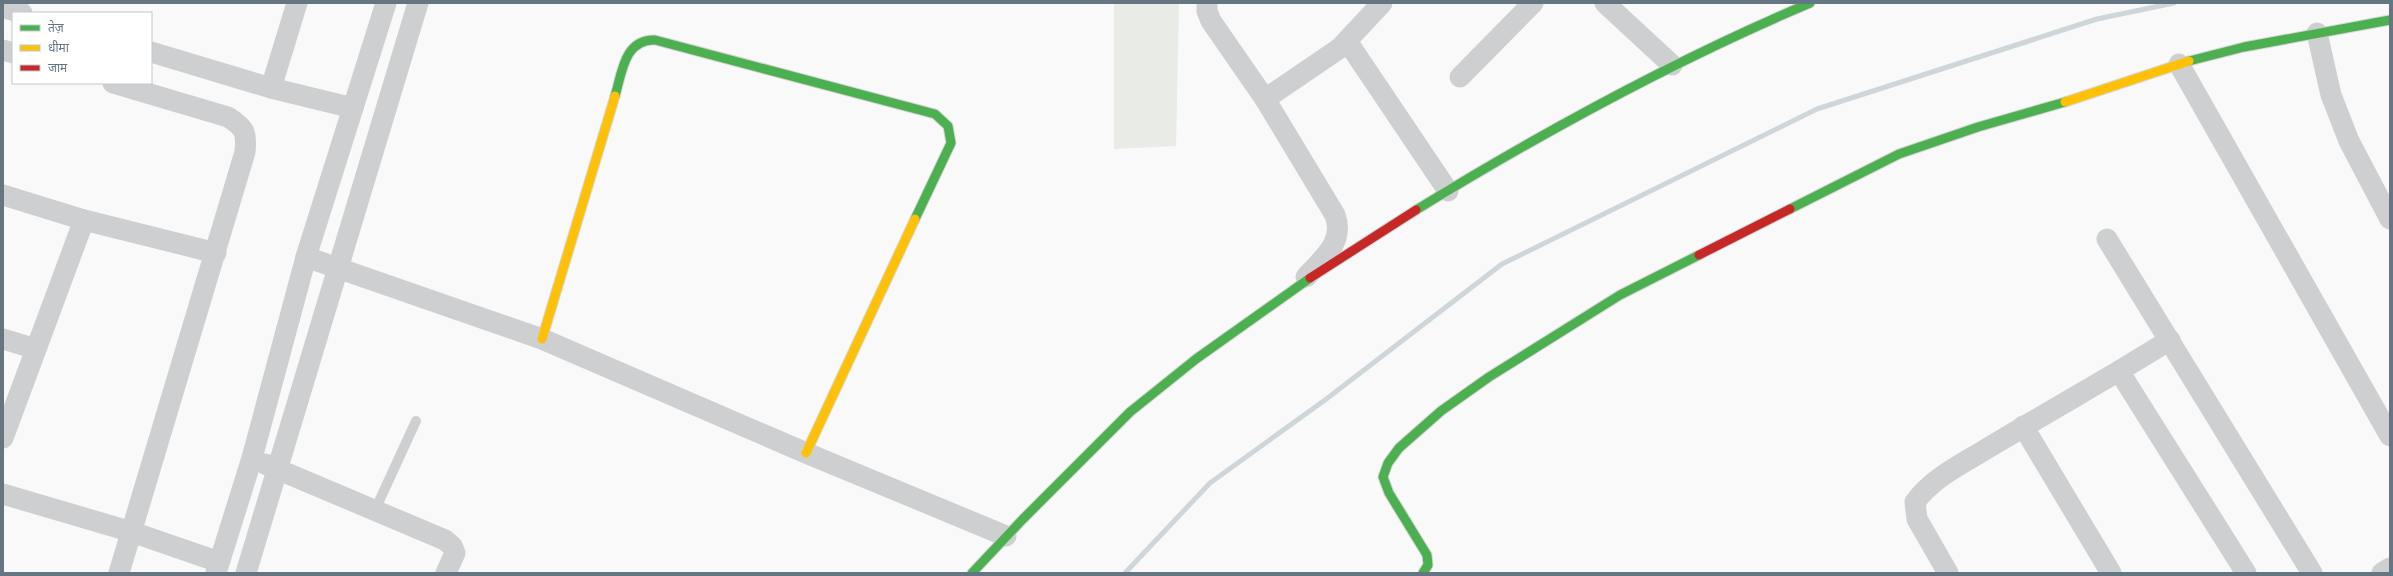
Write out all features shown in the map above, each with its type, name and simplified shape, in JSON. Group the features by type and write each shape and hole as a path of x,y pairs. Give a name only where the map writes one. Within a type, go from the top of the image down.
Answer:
{"street":[{"path":"271,88 296,3"},
{"path":"3,494 132,532 217,567 252,458 306,257 386,3"},
{"path":"246,573 418,3"},
{"path":"1207,3 1206,11 1211,21 1265,99 1335,215 1339,226 1339,236 1334,244 1300,283"},
{"path":"1265,99 1327,59 1347,41 1382,3"},
{"path":"1460,77 1533,3"},
{"path":"1605,3 1672,65"},
{"path":"972,573 1006,536 1128,414 1208,349 1300,283 1448,191 1596,103 1672,65 1810,3"},
{"path":"1423,573 1428,565 1427,555 1389,493 1384,477 1388,463 1399,448 1441,411 1489,376 1620,295 1899,154 1978,126 2082,97 2179,64 2244,47 2390,20"},
{"path":"2317,33 2331,95 2349,141 2390,219"},
{"path":"542,339 628,53 635,44 645,39 655,40 935,114 946,121 951,130 951,143 806,453"},
{"path":"1347,41 1448,191"},
{"path":"152,52 271,88 353,108"},
{"path":"2179,64 2390,436"},
{"path":"116,84 228,117 241,125 247,136 245,152 216,254 119,573"},
{"path":"3,195 84,220 216,254"},
{"path":"3,438 84,220"},
{"path":"2107,239 2312,573"},
{"path":"306,257 542,339 806,453 1006,536"},
{"path":"3,339 36,349"},
{"path":"1948,573 1917,519 1915,502 1924,490 1939,478 2024,426 2170,340"},
{"path":"2119,371 2246,573"},
{"path":"2024,426 2111,573"},
{"path":"252,458 277,470 445,540 452,546 455,553 446,573"},
{"path":"2382,573 2390,568"}],"lane":[{"path":"375,510 416,421"}],"shaded area":[{"path":"1114,3 1179,3 1176,146 1114,149"}],"waterway":[{"path":"1125,573 1210,483 1325,400 1502,264 1817,109 2097,19 2174,3"}],"traffic: fast":[{"path":"1416,210 1512,153 1609,99 1708,49 1810,3"},
{"path":"2189,61 2244,47 2390,20"},
{"path":"615,96 626,59 631,51 637,45 645,41 655,40 935,114 948,126 951,143 915,219"},
{"path":"1790,209 1899,154 1978,127 2065,102"},
{"path":"1423,573 1428,565 1427,555 1389,493 1383,477 1388,463 1399,448 1441,411 1489,377 1620,295 1699,255"},
{"path":"972,573 1023,519 1130,412 1196,359 1310,278"}],"traffic: slow":[{"path":"2065,102 2189,61"},
{"path":"542,339 615,96"},
{"path":"806,453 915,219"}],"traffic: jam":[{"path":"1699,255 1790,209"},
{"path":"1310,278 1416,210"}]}
